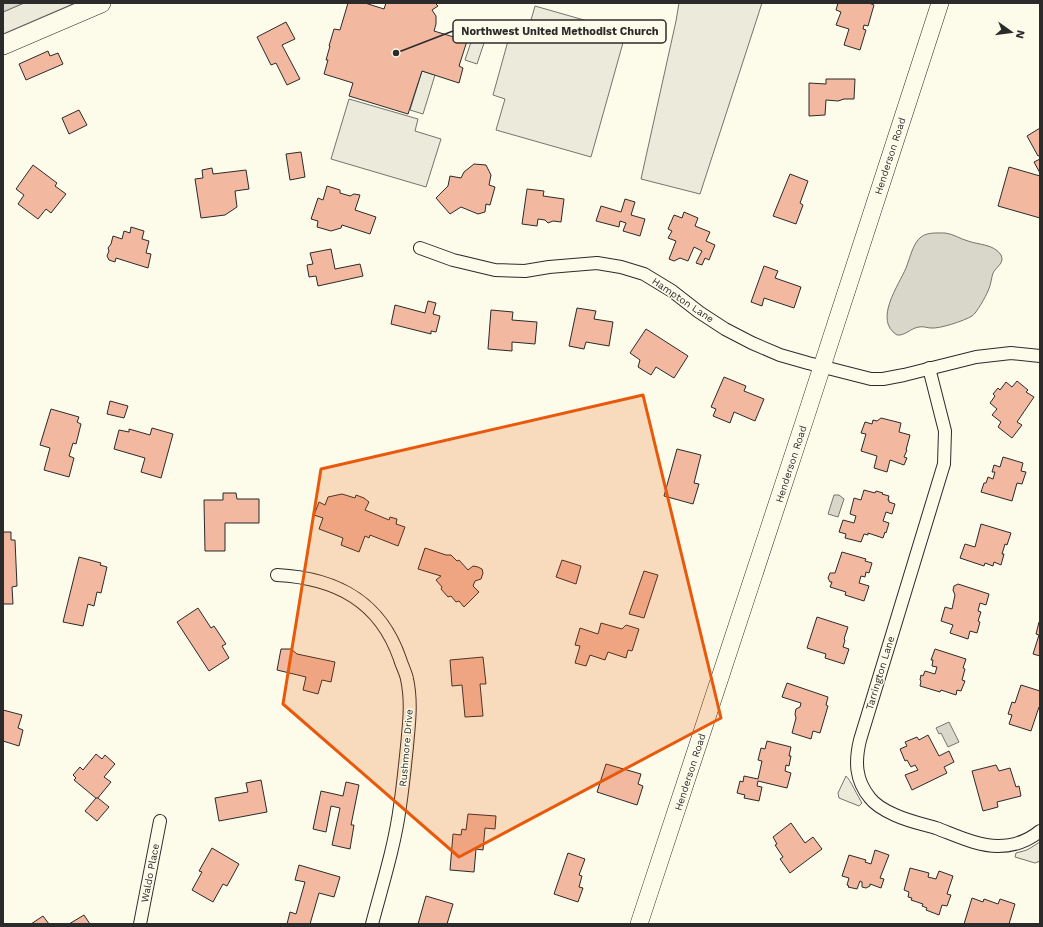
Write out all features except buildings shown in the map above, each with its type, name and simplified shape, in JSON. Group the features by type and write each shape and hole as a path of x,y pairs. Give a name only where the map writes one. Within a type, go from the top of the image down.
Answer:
{"main road":[{"path":"3,45 101,3"},
{"name":"Henderson Road","path":"639,924 940,3"}],"street":[{"name":"Hampton Lane","path":"420,248 453,260 495,270 525,271 549,267 597,263 621,267 644,274 672,291 699,312 725,329 752,343 780,355 822,367"},
{"path":"822,367 871,379 883,379 976,356 1011,352 1040,356"},
{"name":"Tarrington Lane","path":"929,368 945,431 944,464 860,740 856,754 856,770 862,785 870,798 879,806 896,816 978,842 997,846 1019,843 1040,831"},
{"name":"Rushmore Drive","path":"277,576 311,579 328,584 342,590 365,605 380,619 391,636 407,679 410,707 400,807 385,878 372,924"},
{"name":"Waldo Place","path":"140,924 160,821"}],"highlighted area":[{"path":"643,395 721,718 459,857 283,704 321,469"}],"shaded area":[{"path":"3,3 24,3 3,12"},
{"path":"24,3 75,3 3,34 3,12"},
{"path":"679,3 762,3 700,194 641,179"},
{"path":"535,6 626,32 591,157 496,130 505,99 493,95 511,30 527,34"},
{"path":"472,39 484,43 477,64 465,60"},
{"path":"422,71 435,75 423,114 410,110"},
{"path":"349,99 418,119 415,131 441,139 426,187 331,159"},
{"path":"945,233 990,247 998,251 1001,255 1002,260 1000,265 993,273 987,293 976,312 968,318 940,327 916,328 897,335 890,329 887,321 887,312 914,247 923,235"},
{"path":"834,495 839,495 844,499 838,517 828,514"},
{"path":"949,722 959,742 948,747 941,733 939,734 936,728"},
{"path":"846,776 862,803 859,806 839,798 838,793"},
{"path":"1040,842 1040,861 1035,863 1015,857 1016,853 1027,850"}],"place":[{"name":"Northwest United Methodist Church","path":"396,53"}]}
